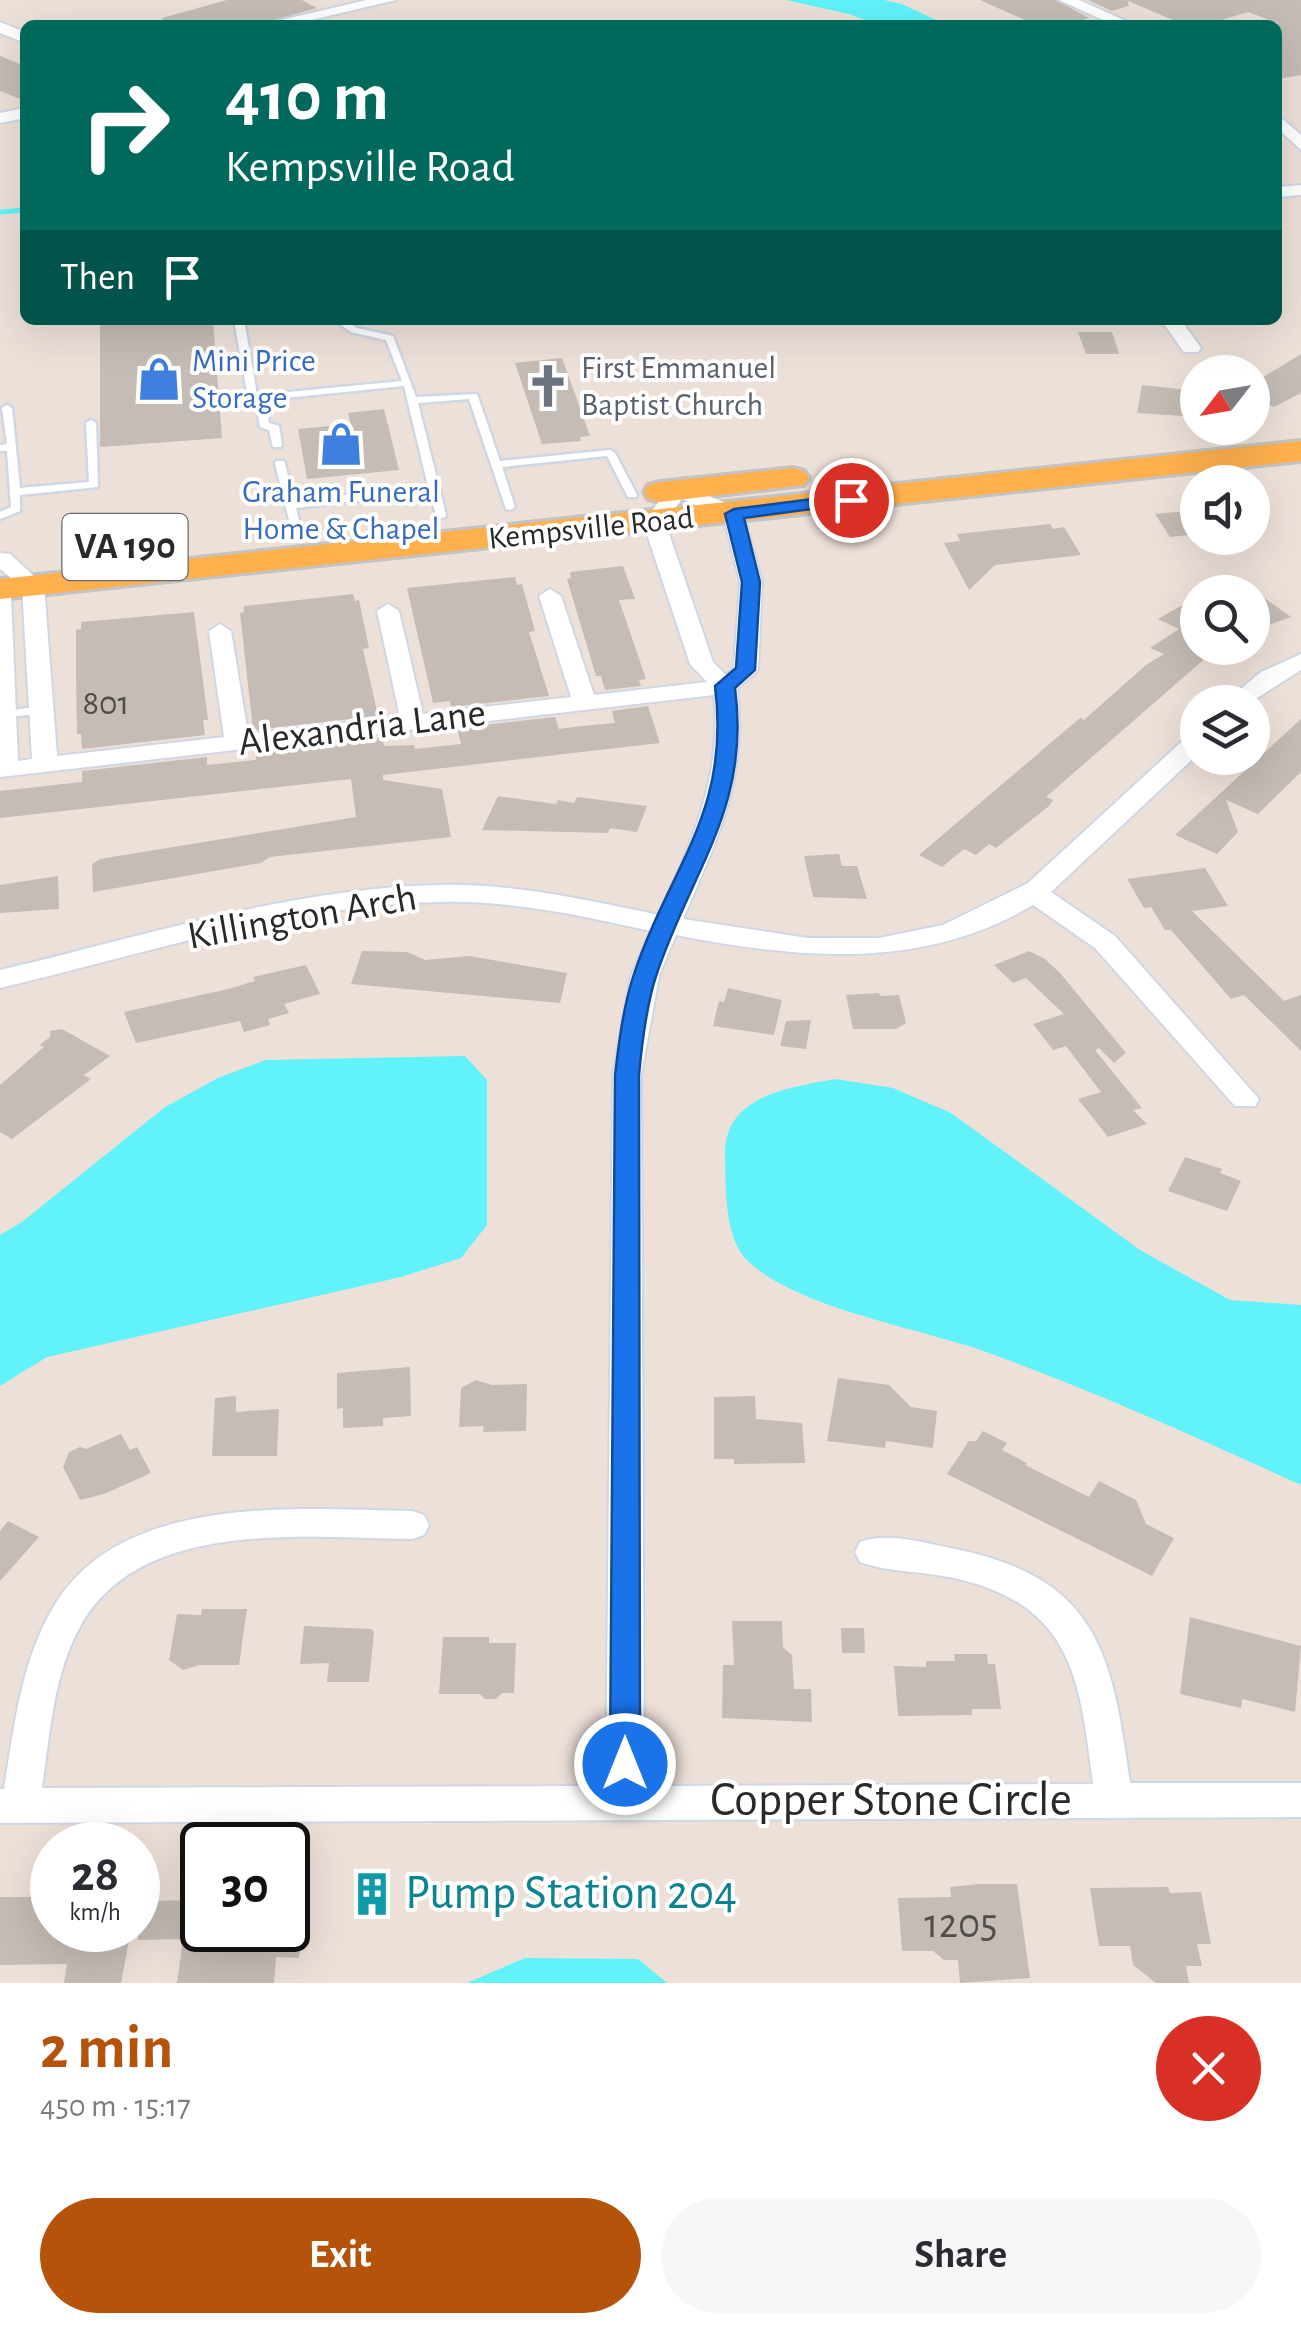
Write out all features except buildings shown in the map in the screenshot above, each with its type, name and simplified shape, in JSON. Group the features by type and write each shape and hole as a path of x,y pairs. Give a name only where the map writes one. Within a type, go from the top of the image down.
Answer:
{"main road":[{"name":"Kempsville Road","path":"5,576 293,518 438,502 510,508 1301,425"},
{"name":"Kempsville Road","path":"5,576 654,522 1301,451"}],"street":[{"path":"292,20 388,0"},
{"path":"1066,0 1115,20"},
{"path":"1282,124 1301,145"},
{"path":"1175,325 1191,348"},
{"path":"625,1803 627,1075 645,976 711,825 726,776 730,730 724,686 702,664 654,522 678,490 734,514 751,582 746,670 724,686"},
{"path":"5,576 38,658 46,764"},
{"path":"3,769 5,576"},
{"path":"550,596 585,703"},
{"path":"388,611 413,722"},
{"path":"220,631 237,742"},
{"path":"1259,685 1301,662"},
{"name":"Alexandria Lane","path":"3,769 724,686"},
{"path":"666,924 774,946 848,949 887,946 953,932 982,922 1033,892 1180,757"},
{"path":"1033,892 1105,942 1245,1098"},
{"name":"Killington Arch","path":"0,979 246,920 352,900 444,893 548,900 666,924"},
{"path":"10,1806 52,1647 72,1609 115,1566 152,1544 225,1525 412,1524"},
{"path":"872,1552 920,1555 965,1564 1016,1584 1064,1618 1080,1640 1096,1686 1114,1800"},
{"name":"Copper Stone Circle","path":"10,1806 1301,1800"}],"lane":[{"path":"240,325 253,398 408,383"},
{"path":"346,325 390,338 413,400 438,502"},
{"path":"413,400 473,396 510,508"},
{"path":"260,397 265,426 274,426 277,445"},
{"path":"0,516 16,509 6,448 8,408"},
{"path":"14,492 94,485 91,423"},
{"path":"496,465 610,453 632,495"},
{"path":"280,463 293,518"},
{"path":"2,663 38,658"},
{"path":"4,714 42,710"}],"water":[{"path":"786,0 884,0 936,20 865,20"},
{"path":"465,1056 487,1080 487,1225 461,1258 401,1277 47,1357 0,1386 0,1235 22,1222 165,1107 220,1077 266,1060"},
{"path":"835,1079 893,1088 951,1113 1140,1250 1230,1300 1301,1305 1301,1485 1026,1367 825,1304 767,1276 746,1259 730,1224 726,1196 727,1136 735,1120 762,1098"},
{"path":"525,1958 638,1959 667,1983 467,1983"}],"waterway":[{"path":"0,212 20,210"}],"place":[{"name":"Mini Price Storage","path":"159,379"},
{"name":"First Emmanuel Baptist Church","path":"548,386"},
{"name":"Graham Funeral Home & Chapel","path":"341,444"},
{"name":"Pump Station 204","path":"372,1894"}],"route":[{"path":"625,1764 627,1075 631,1037 645,976 711,825 726,776 730,730 724,686 746,670 751,582 734,514 851,500"}]}
